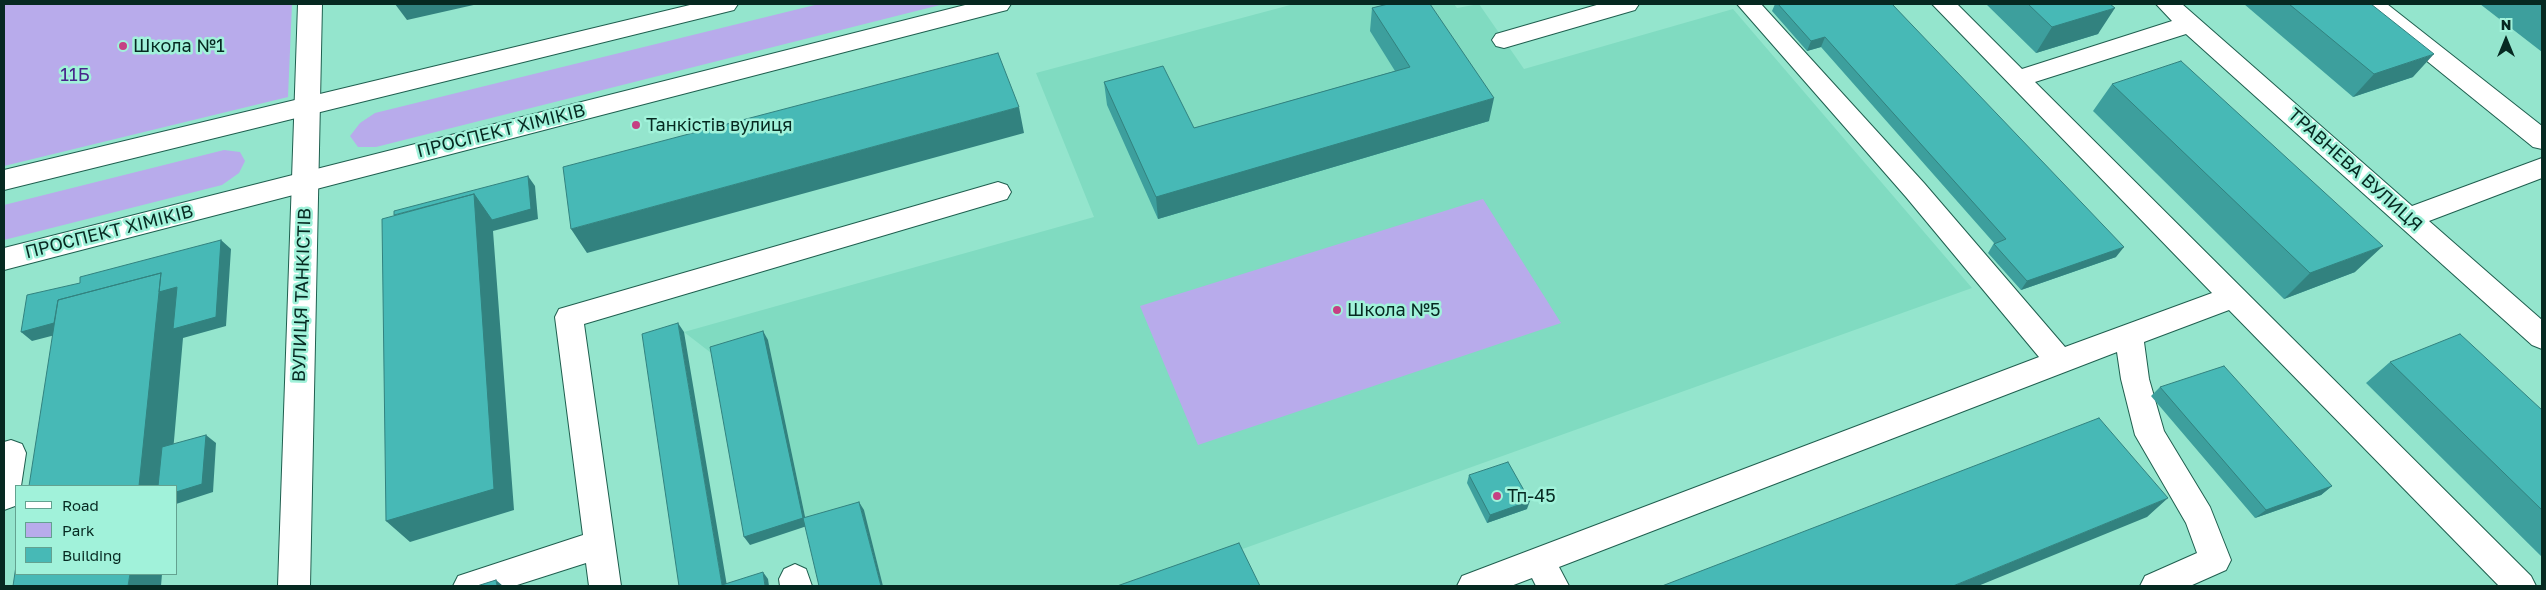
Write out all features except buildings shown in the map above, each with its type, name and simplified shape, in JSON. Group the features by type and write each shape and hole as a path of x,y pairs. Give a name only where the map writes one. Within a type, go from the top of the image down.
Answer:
{"main road":[{"name":"ВУЛИЦЯ ТАНКІСТІВ","path":"294,586 310,4"},
{"path":"4,180 726,4"},
{"name":"ПРОСПЕКТ ХІМІКІВ","path":"4,259 999,4"},
{"path":"1504,40 1626,4"},
{"path":"1748,4 1915,190 2060,360"},
{"path":"1943,4 2520,586"},
{"name":"ТРАВНЕВА ВУЛИЦЯ","path":"2168,4 2542,337"},
{"path":"2372,4 2542,140"},
{"path":"2017,79 2190,24"},
{"path":"2409,218 2542,168"},
{"path":"605,586 569,316 998,192"},
{"path":"1473,586 1546,574 2060,360 2129,337 2233,297"},
{"path":"2129,337 2135,378 2150,435 2199,517 2214,560 2156,586"},
{"path":"4,455 11,453 4,496"},
{"path":"469,586 600,544"}],"shaded area":[{"name":"Школа №5","path":"1294,4 1454,4 1457,8 1479,4 1524,69 1733,9 1972,288 1139,586 883,586 864,510 807,526 768,340 715,356 684,332 1094,217 1036,73"}],"green space":[{"name":"11Б","path":"4,4 292,4 288,97 4,166"},
{"path":"819,4 944,4 376,147 358,147 350,136 360,123 375,113"},
{"path":"224,150 240,152 245,161 239,173 222,185 4,240 4,205"},
{"path":"1483,199 1561,323 1198,445 1140,306"}],"place":[{"name":"Школа №1","path":"123,46"},
{"name":"Танкістів вулиця","path":"636,125"},
{"name":"Школа №5","path":"1337,310"},
{"name":"Тп-45","path":"1497,496"}]}
